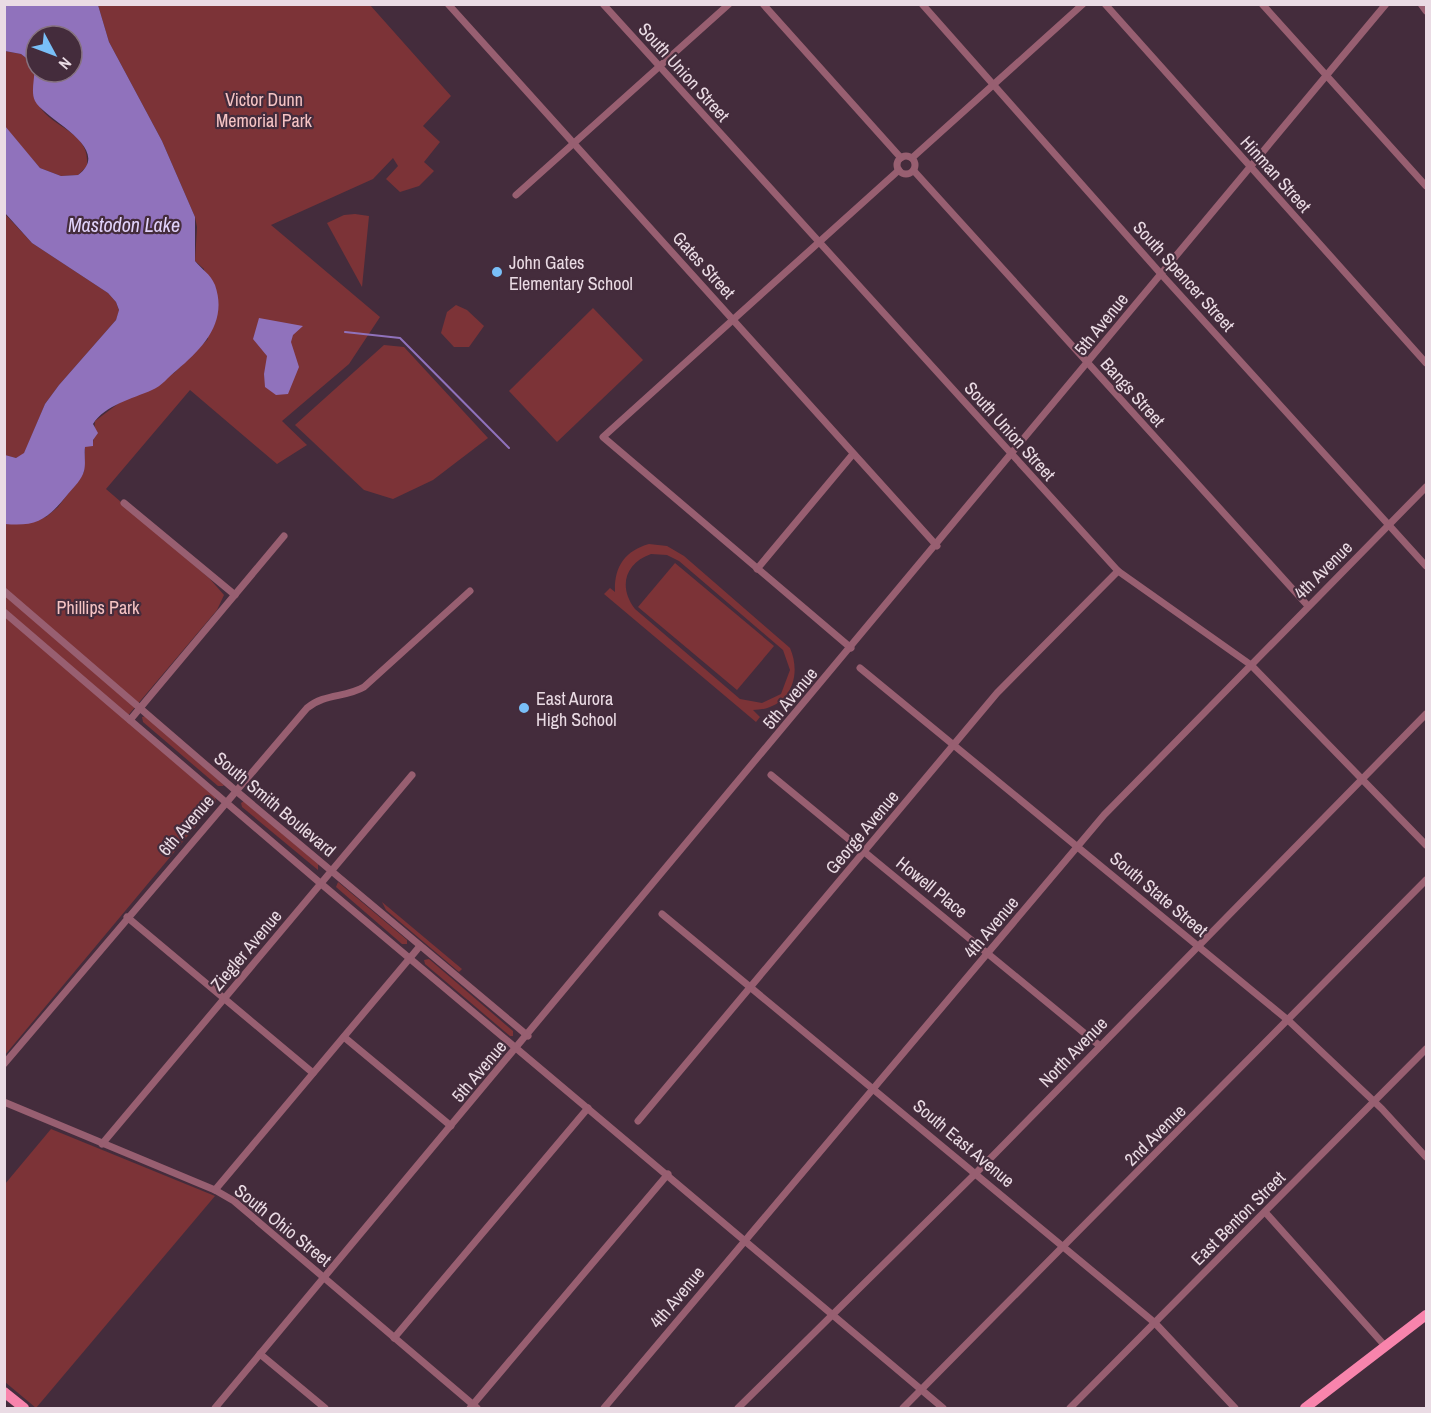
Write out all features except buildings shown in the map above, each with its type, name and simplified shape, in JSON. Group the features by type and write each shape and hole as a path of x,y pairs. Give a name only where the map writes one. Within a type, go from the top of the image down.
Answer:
{"main road":[{"path":"1305,1408 1426,1315"},
{"path":"4,1392 24,1408"}],"street":[{"name":"Gates Street","path":"448,4 937,546"},
{"name":"South Union Street","path":"603,4 1118,571 1251,665 1426,845"},
{"path":"516,195 729,4"},
{"path":"763,4 901,158 912,158 1083,4"},
{"name":"South Spencer Street","path":"922,4 1161,274 1426,566"},
{"name":"Hinman Street","path":"1105,4 1426,363"},
{"path":"1262,4 1426,186"},
{"name":"5th Avenue","path":"215,1408 937,546 1249,166 1386,4"},
{"path":"1421,4 1426,11"},
{"path":"899,170 898,164 901,158"},
{"path":"899,170 907,174 914,171 912,158"},
{"path":"851,648 603,437 899,170"},
{"name":"Bangs Street","path":"914,171 1087,365 1308,606"},
{"path":"757,569 853,454"},
{"name":"4th Avenue","path":"604,1408 1117,801 1426,487"},
{"path":"124,502 235,595"},
{"path":"130,720 285,536"},
{"name":"George Avenue","path":"638,1121 997,693 1118,571"},
{"name":"South Smith Boulevard","path":"4,591 235,790 528,1036"},
{"name":"6th Avenue","path":"4,1064 235,790 317,700 346,695 364,687 470,591"},
{"name":"South Smith Boulevard","path":"4,612 321,884 746,1239 831,1315 943,1408"},
{"name":"South State Street","path":"860,668 1289,1021 1374,1102 1426,1157"},
{"name":"North Avenue","path":"738,1408 976,1173 1426,714"},
{"name":"Howell Place","path":"771,775 1100,1046"},
{"name":"Ziegler Avenue","path":"102,1144 412,776"},
{"name":"2nd Avenue","path":"903,1408 1289,1021 1426,880"},
{"name":"South East Avenue","path":"662,914 1155,1323 1235,1408"},
{"path":"127,917 313,1073"},
{"path":"215,1190 420,945"},
{"path":"344,1037 451,1126"},
{"name":"East Benton Street","path":"1070,1408 1426,1049"},
{"name":"South Ohio Street","path":"4,1102 215,1190 234,1201 474,1407"},
{"path":"394,1338 588,1108"},
{"path":"474,1407 668,1174"},
{"path":"1265,1212 1386,1347"},
{"path":"260,1354 325,1408"}],"green space":[{"path":"98,5 370,5 451,96 423,126 440,142 424,162 434,171 419,186 400,192 386,179 398,166 393,158 373,179 271,225 380,317 349,364 282,421 307,445 277,464 190,390 106,489 210,579 224,595 217,610 125,719 215,797 216,802 5,1055 5,524 46,517 58,507 84,472 85,447 93,443 95,421 119,403 174,373 208,339 204,269 195,261 197,227 195,217 162,141 109,42"},
{"path":"4,51 24,56 24,84 35,84 36,98 42,110 78,139 87,155 87,166 78,175 61,176 40,168 4,126"},
{"path":"4,213 32,243 108,293 116,302 119,311 116,320 45,404 24,454 16,458 4,455"},
{"path":"344,215 369,216 362,287 327,223"},
{"path":"456,305 467,310 484,326 469,347 454,347 441,333 447,312"},
{"path":"593,308 643,360 557,442 509,391"},
{"path":"384,345 404,347 488,438 433,480 393,499 364,490 295,425"},
{"path":"649,544 667,546 684,556 790,648 795,670 789,690 784,698 775,705 753,710 760,717 756,722 604,594 610,588 615,592 616,575 622,562 640,547","holes":["651,554 667,555 679,561 783,650 790,670 781,694 762,703 740,699 635,609 627,592 626,584 630,570 635,563"]},
{"path":"675,563 774,646 737,690 638,607"},
{"path":"146,716 224,785 218,786 143,722 142,717"},
{"path":"244,801 318,864 318,870 242,807 241,803"},
{"path":"338,882 407,940 407,944 402,944 336,887"},
{"path":"382,902 462,969 459,972 386,910"},
{"path":"429,959 513,1031 513,1036 510,1036 425,964 424,960"},
{"path":"51,1129 215,1196 36,1408 5,1382 5,1184"}],"water":[{"name":"Mastodon Lake","path":"5,4 98,5 109,42 162,141 195,217 195,261 215,285 218,311 211,333 187,362 159,386 112,407 98,417 93,424 98,433 93,440 93,446 85,447 83,474 61,503 41,520 16,525 5,524 5,455 16,458 24,453 45,404 116,320 119,310 116,302 108,293 32,243 5,213 5,126 40,168 61,176 78,175 87,165 88,155 83,145 41,109 33,93 33,84 84,84 84,24 24,24 24,56 5,51"},
{"path":"259,318 303,326 293,335 291,342 299,367 288,394 276,395 265,387 264,374 267,356 253,339"}],"waterway":[{"path":"345,332 400,338 509,448"}],"place":[{"name":"John Gates Elementary School","path":"497,272"},
{"name":"East Aurora High School","path":"524,708"}],"park label":[{"name":"Victor Dunn Memorial Park","path":"264,109"},
{"name":"Phillips Park","path":"98,607"}]}
